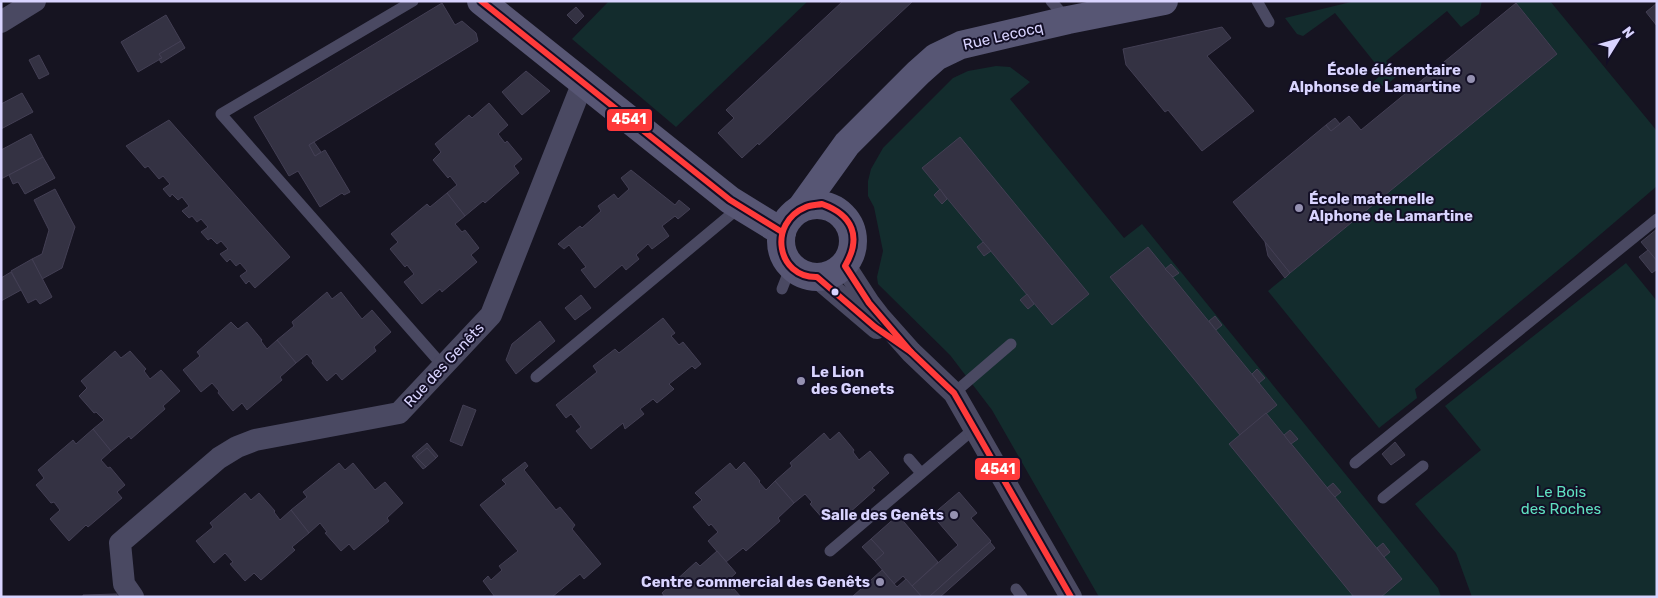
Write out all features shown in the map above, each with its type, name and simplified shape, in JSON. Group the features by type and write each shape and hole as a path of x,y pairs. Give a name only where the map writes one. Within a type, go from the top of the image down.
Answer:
{"street":[{"path":"1,22 35,1"},
{"path":"481,1 730,200 782,232"},
{"name":"Rue Lecocq","path":"800,208 847,144 918,73 948,50 985,39 1060,11 1164,1"},
{"name":"Rue des Genêts","path":"132,597 124,584 120,543 219,458 237,447 255,440 399,413 491,315 583,82"},
{"path":"842,214 840,181 847,144"},
{"path":"822,204 842,214 849,223 853,234 852,250 845,266 835,273 824,277 812,278 800,274 786,278 781,244 782,232 789,218 800,208 822,204"},
{"path":"845,266 868,303 911,352 954,393 1071,597"},
{"path":"817,277 875,327 911,352"}],"lane":[{"path":"413,1 221,114 443,366"},
{"path":"1257,1 1269,22"},
{"path":"536,377 741,206"},
{"path":"1355,463 1657,219"},
{"path":"954,393 1011,344"},
{"path":"830,551 975,428"},
{"path":"909,459 921,473"},
{"path":"1383,498 1422,466"}],"green space":[{"path":"609,1 808,1 676,127 572,39"},
{"path":"1355,1 1482,1 1479,14 1461,27 1447,11 1386,61 1398,75 1387,84 1378,87 1374,86 1373,82 1383,73 1335,13 1303,36 1297,34 1285,18"},
{"path":"1518,1 1550,1 1657,131 1657,186 1415,389 1417,398 1379,428 1268,291 1557,54 1516,3"},
{"path":"996,66 1010,67 1030,82 1010,99 1124,238 1142,224 1438,588 1441,597 1099,597 992,410 950,355 878,284 877,277 883,251 874,207 868,196 868,181 871,169 883,148 953,78 968,71"},
{"name":"Le Bois des Roches","path":"1626,263 1657,301 1657,597 1472,597 1456,553 1415,504 1481,450 1445,406"}],"building":[{"path":"843,1 913,1 759,145 758,143 742,158 718,133 734,118 726,110"},
{"path":"442,3 455,25 462,21 476,33 478,41 309,145 315,156 325,150 350,192 344,195 342,193 320,207 298,171 289,176 254,117"},
{"path":"1516,3 1557,54 1290,273 1233,202 1326,125 1331,131 1349,116 1361,130"},
{"path":"1657,3 1657,26 1646,12"},
{"path":"576,7 584,16 576,24 567,15"},
{"path":"166,15 181,41 159,54 162,58 138,72 121,42"},
{"path":"1222,27 1231,38 1207,56 1254,111 1202,151 1168,110 1165,112 1126,65 1123,49"},
{"path":"181,41 185,48 161,63 159,59 162,58 159,54"},
{"path":"39,55 49,74 39,79 29,60"},
{"path":"526,71 550,91 522,115 502,92"},
{"path":"22,93 33,112 1,129 1,104"},
{"path":"489,103 508,125 498,134 505,143 507,141 522,159 514,166 519,173 485,203 483,201 465,216 447,193 457,185 450,176 448,178 433,160 441,152 435,144 469,115 472,118"},
{"path":"1335,118 1340,124 1331,131 1326,125"},
{"path":"169,120 290,257 255,288 249,281 246,284 240,276 247,271 240,263 236,266 230,259 227,262 220,254 228,249 221,241 217,244 211,238 208,240 201,232 208,227 201,219 197,222 192,216 189,218 182,211 189,206 182,197 178,200 172,194 170,197 163,189 170,184 163,176 159,179 148,166 145,168 126,146"},
{"path":"31,134 43,157 1,179 1,150"},
{"path":"960,137 1089,294 1052,325 922,168"},
{"path":"314,142 321,152 315,156 309,145"},
{"path":"43,157 55,178 25,194 18,182 13,184 9,175"},
{"path":"631,170 675,205 679,200 690,209 678,219 675,216 662,226 669,236 652,249 648,244 636,255 639,259 626,270 622,265 595,288 581,270 586,267 569,245 564,249 558,244 580,226 582,228 601,211 598,206 614,194 618,199 629,189 621,178"},
{"path":"55,189 75,227 62,268 42,279 32,259 42,254 49,230 34,200"},
{"path":"940,189 947,199 942,204 934,195"},
{"path":"447,193 465,216 455,224 462,232 465,230 479,248 471,255 477,262 442,292 440,289 422,304 404,282 414,274 407,265 405,267 390,249 398,242 391,234 427,204 430,207"},
{"path":"1657,229 1657,261 1641,242"},
{"path":"983,242 991,251 984,256 977,247"},
{"path":"1265,242 1290,273 1285,278 1268,256"},
{"path":"1148,247 1277,405 1240,435 1110,277"},
{"path":"1648,250 1657,261 1657,269 1652,273 1639,257"},
{"path":"32,259 52,297 40,304 36,299 28,303 11,271"},
{"path":"1171,264 1179,273 1173,277 1165,269"},
{"path":"11,272 21,290 1,301 1,278"},
{"path":"327,292 332,299 341,292 362,319 372,310 391,332 374,347 376,351 342,380 336,373 327,381 307,354 296,363 277,340 294,326 292,322"},
{"path":"1027,294 1034,304 1028,309 1020,300"},
{"path":"581,295 591,308 575,320 565,308"},
{"path":"1215,316 1222,325 1216,330 1209,321"},
{"path":"663,318 675,333 671,336 679,345 683,342 701,364 695,369 692,366 669,384 674,389 657,403 653,399 640,409 644,414 625,429 623,423 591,449 576,431 581,427 571,414 566,418 556,405 597,372 593,366 615,349 619,353"},
{"path":"540,321 555,341 516,374 506,360 512,344"},
{"path":"231,322 238,329 247,322 267,349 277,340 296,363 280,377 282,380 247,410 242,403 233,411 212,383 201,392 183,370 200,356 197,352"},
{"path":"115,351 121,358 130,351 146,369 144,371 150,379 161,370 180,391 163,406 165,409 131,439 129,436 111,451 93,429 104,420 96,412 94,413 79,396 87,388 81,381"},
{"path":"1257,369 1265,378 1259,383 1252,374"},
{"path":"463,405 476,410 462,446 450,441"},
{"path":"1266,413 1402,579 1381,597 1354,597 1229,444"},
{"path":"93,429 111,451 101,460 108,468 110,467 125,485 117,492 122,498 88,527 86,525 69,541 50,519 60,510 54,502 51,503 36,485 44,478 38,470 73,440 76,444"},
{"path":"1290,430 1298,439 1291,444 1284,435"},
{"path":"839,432 854,450 853,452 859,460 870,451 889,473 872,488 875,490 840,521 834,514 825,521 810,504 812,502 805,494 794,503 775,481 792,466 790,463 824,433 830,440"},
{"path":"1395,442 1405,455 1391,465 1382,454"},
{"path":"427,443 438,456 436,458 427,448 416,457 426,467 423,469 412,456"},
{"path":"427,448 436,458 426,467 416,457"},
{"path":"525,462 528,466 524,470 556,510 560,507 575,525 572,529 601,564 584,579 580,574 552,597 495,597 483,581 488,576 491,580 502,570 499,566 518,551 480,505 506,484 502,480"},
{"path":"744,462 766,490 775,481 794,503 778,518 780,521 746,551 743,548 726,562 708,541 718,532 711,524 709,526 693,507 702,500 695,493 730,463 736,470"},
{"path":"339,463 345,470 353,463 375,490 385,482 403,503 387,518 389,521 354,550 349,544 341,551 325,533 327,532 320,523 309,533 291,510 307,497 303,492"},
{"path":"1333,483 1341,492 1335,497 1327,488"},
{"path":"959,492 977,513 971,518 991,541 929,597 922,597 912,586 958,545 932,515"},
{"path":"245,493 251,500 259,493 275,511 280,520 291,510 309,533 292,547 295,550 261,580 254,573 245,581 230,564 233,562 225,553 214,563 196,541 213,527 210,523"},
{"path":"898,515 938,562 912,586 903,576 894,584 875,561 884,553 871,539"},
{"path":"871,539 884,553 875,561 862,547"},
{"path":"990,542 995,548 940,597 929,597"},
{"path":"1383,543 1390,552 1384,557 1377,548"},
{"path":"717,551 736,573 726,582 741,597 665,597 662,593 696,562 700,566"},
{"name":"Centre commercial des Genêts","path":"882,570 897,587 906,579 922,597 852,597"},
{"path":"117,594 117,597 83,597 83,595"}],"transit line":[{"name":"4541","path":"481,1 730,200 782,232"},
{"name":"4541","path":"822,204 841,214 852,228 853,246 845,266 869,303 911,352 875,327 817,277 803,275 793,269 786,260 782,248 782,236 786,225 794,215 806,207 822,204"},
{"name":"4541","path":"911,352 954,393 1071,597"}],"place":[{"name":"École élémentaire Alphonse de Lamartine","path":"1471,79"},
{"name":"École maternelle Alphone de Lamartine","path":"1299,208"},
{"name":"Le Lion des Genets","path":"801,381"},
{"name":"Salle des Genêts","path":"954,515"},
{"name":"Centre commercial des Genêts","path":"880,582"}]}
